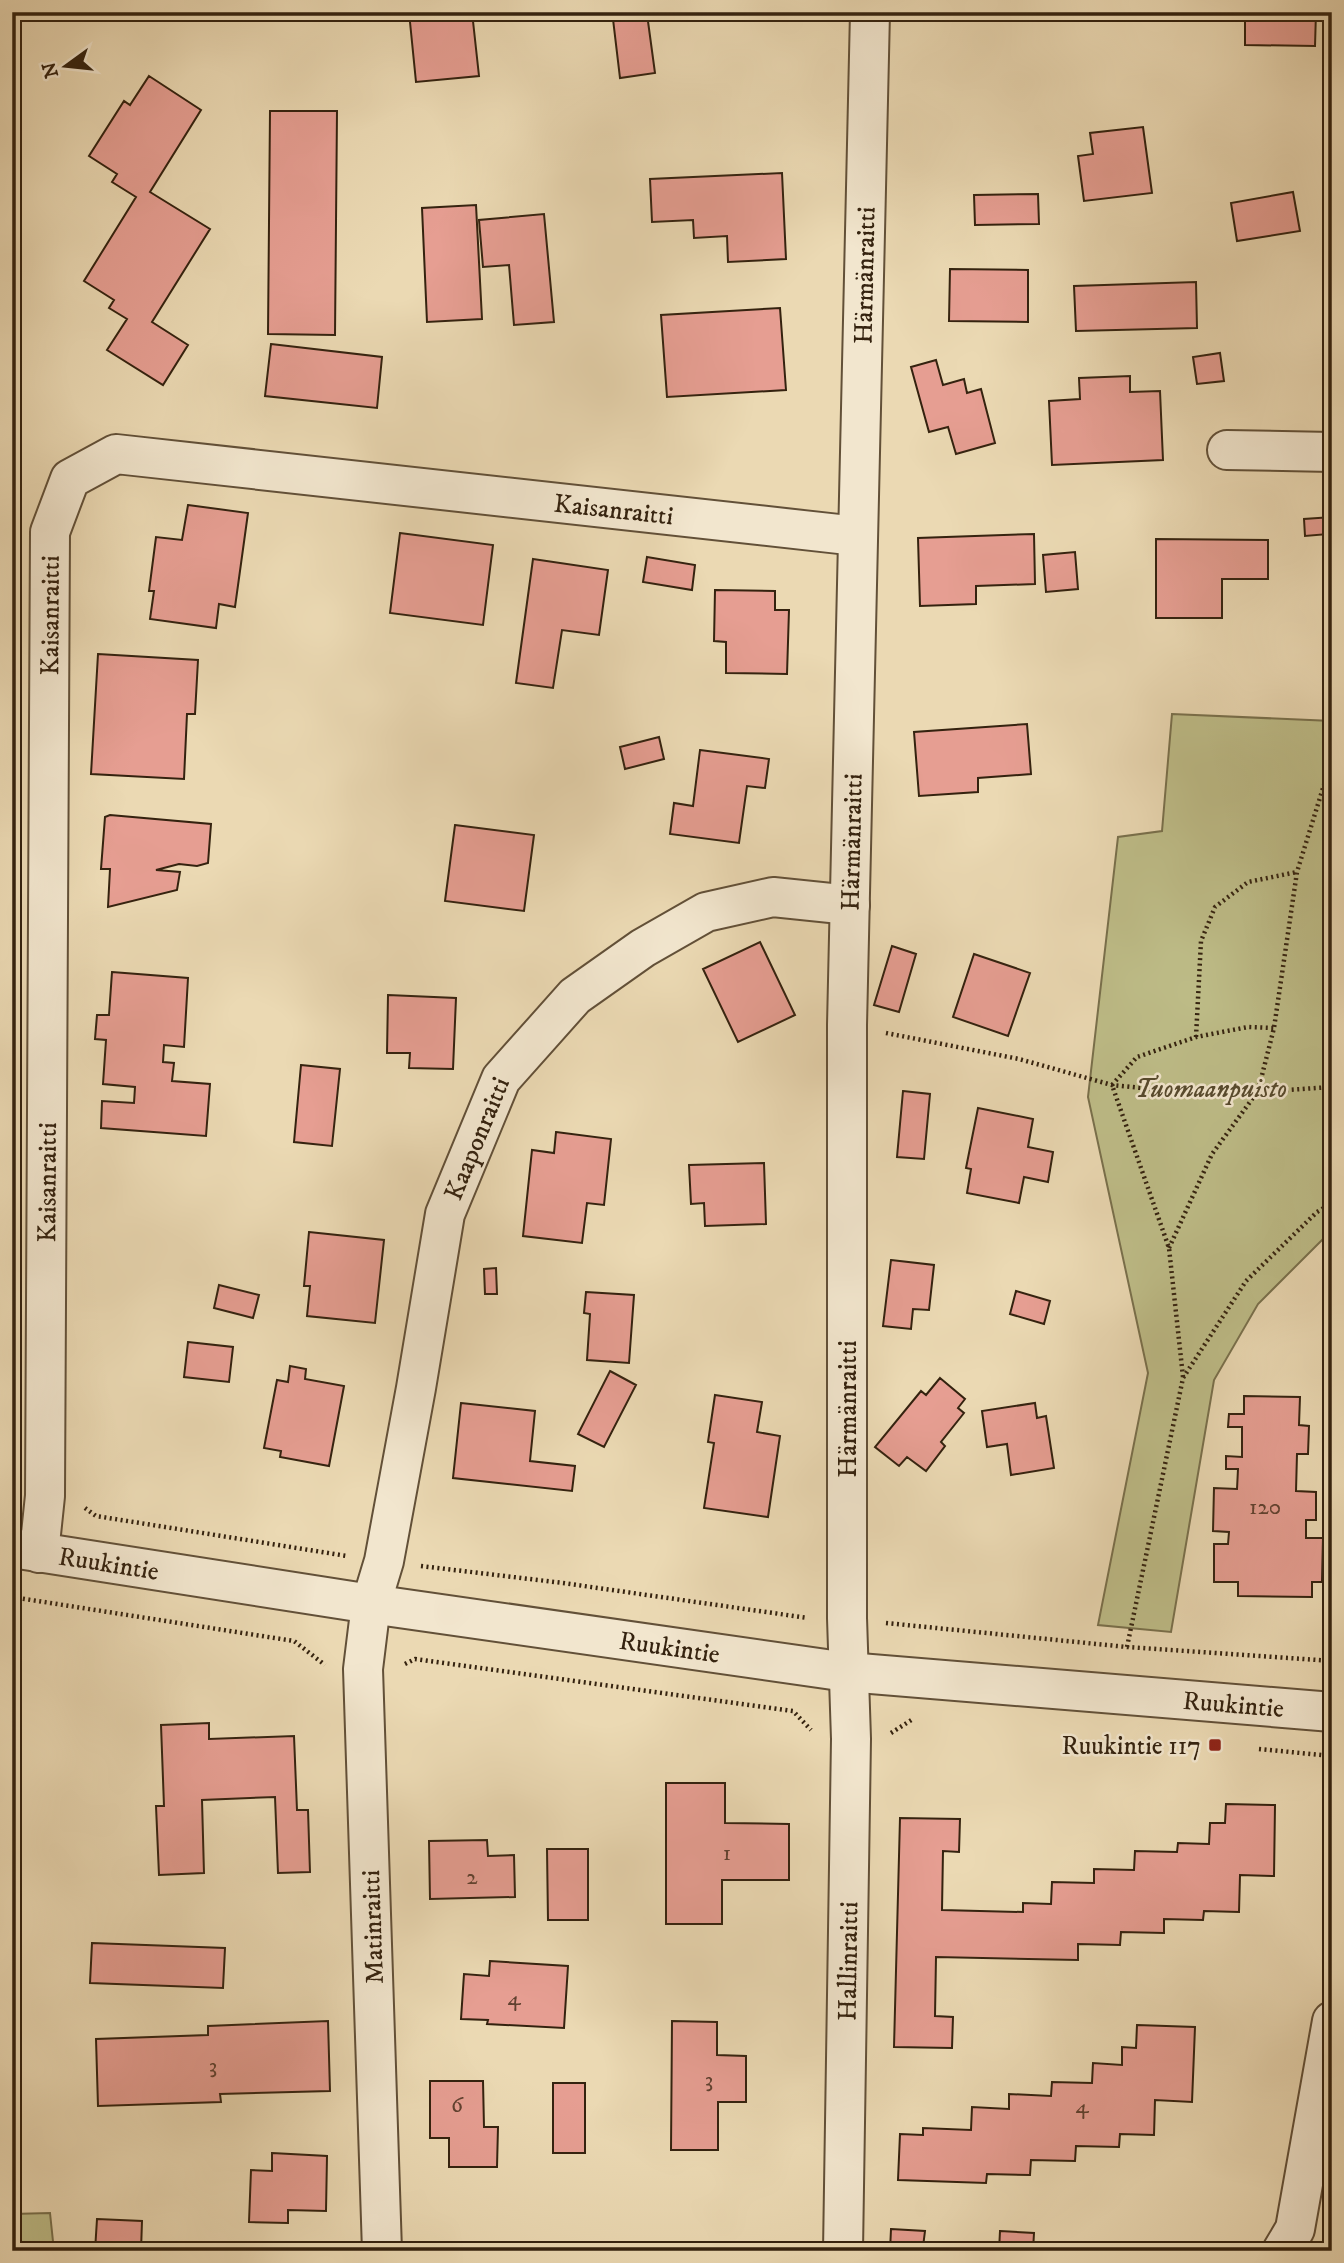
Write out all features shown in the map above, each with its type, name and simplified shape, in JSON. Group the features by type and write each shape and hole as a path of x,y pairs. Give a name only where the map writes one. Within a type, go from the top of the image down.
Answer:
{"street":[{"name":"Härmänraitti","path":"847,1672 847,1025 870,12"},
{"path":"1227,450 1332,452"},
{"name":"Kaisanraitti","path":"26,1550 46,1496 50,532 70,479 116,454 858,537"},
{"name":"Kaaponraitti","path":"371,1604 384,1561 445,1214 500,1079 575,996 643,948 706,912 773,897 850,905"},
{"name":"Ruukintie","path":"26,1550 371,1604 847,1672 1332,1712"},
{"name":"Matinraitti","path":"371,1604 363,1669 382,2251"},
{"name":"Hallinraitti","path":"842,2251 851,1739 847,1672"},
{"path":"1282,2251 1295,2229 1332,2021"}],"path":[{"path":"1169,1248 1212,1154 1258,1091 1274,1028 1297,872 1332,760"},
{"path":"1196,1037 1201,941 1215,907 1248,882 1297,872"},
{"path":"847,1025 1019,1059 1112,1086 1211,1095 1332,1087"},
{"path":"1112,1086 1137,1057 1196,1037 1248,1027 1274,1028"},
{"path":"1112,1086 1169,1248 1183,1378 1127,1647"},
{"path":"1183,1378 1245,1281 1317,1212 1332,1203"},
{"path":"46,1496 73,1499 96,1517 384,1561 563,1583 803,1618 847,1618 1127,1647 1332,1661"}],"green space":[{"name":"Tuomaanpuisto","path":"1172,714 1332,721 1332,1230 1258,1304 1214,1380 1171,1632 1098,1625 1148,1373 1088,1097 1118,837 1162,831"},
{"path":"50,2213 54,2251 12,2251 12,2214"}],"building":[{"path":"409,12 472,12 479,76 416,82"},
{"path":"1245,12 1316,12 1315,46 1245,45"},
{"path":"647,14 655,73 620,78 613,19"},
{"path":"149,76 201,110 150,192 210,229 152,322 188,345 163,385 107,350 127,319 109,308 114,300 84,281 136,197 112,182 117,174 89,156 124,101 130,105"},
{"path":"270,111 337,111 335,335 268,334"},
{"path":"1143,127 1152,193 1084,201 1078,156 1093,154 1090,133"},
{"path":"782,173 786,259 728,262 727,236 694,238 693,220 652,222 650,179"},
{"path":"1293,192 1300,231 1237,241 1231,203"},
{"path":"1038,194 1039,224 975,225 974,195"},
{"path":"476,205 482,319 427,322 422,208"},
{"path":"544,214 554,322 514,325 509,265 483,267 479,220"},
{"path":"950,269 1028,270 1028,322 949,321"},
{"path":"1196,282 1197,328 1076,331 1074,286"},
{"path":"780,308 786,390 667,397 661,315"},
{"path":"271,344 382,357 377,408 265,396"},
{"path":"1220,353 1224,381 1197,384 1193,357"},
{"path":"936,360 943,385 964,379 967,393 981,389 995,443 956,454 948,427 929,432 911,367"},
{"path":"1130,376 1130,392 1160,391 1163,460 1052,465 1049,401 1080,399 1079,378"},
{"path":"188,505 248,513 235,607 219,604 216,628 150,619 154,591 149,591 156,537 182,540"},
{"path":"1332,517 1332,537 1328,534 1305,536 1304,519"},
{"path":"400,533 493,545 483,625 390,613"},
{"path":"1034,534 1035,584 976,586 976,604 920,606 918,538"},
{"path":"1156,539 1268,540 1268,579 1222,579 1222,618 1156,618"},
{"path":"1075,552 1078,589 1046,592 1043,555"},
{"path":"647,557 695,565 692,590 643,582"},
{"path":"533,559 608,570 599,635 562,630 553,688 516,683"},
{"path":"715,590 775,591 775,610 789,610 787,674 726,673 726,642 714,641"},
{"path":"98,654 198,660 195,714 187,714 184,779 91,774"},
{"path":"1027,724 1031,774 978,778 978,792 919,796 914,732"},
{"path":"659,737 664,759 625,769 620,747"},
{"path":"700,750 769,759 765,788 747,786 739,843 670,834 674,803 693,806"},
{"path":"110,815 211,824 208,863 197,866 179,864 156,870 180,872 177,890 108,907 110,869 101,869 105,817"},
{"path":"455,825 534,835 524,911 445,901"},
{"path":"760,942 795,1015 738,1042 703,969"},
{"path":"892,946 916,954 899,1012 874,1005"},
{"path":"974,954 1030,973 1008,1036 953,1017"},
{"path":"112,972 188,978 184,1047 164,1045 163,1062 174,1063 172,1081 210,1084 206,1136 101,1128 102,1101 134,1103 135,1087 103,1084 106,1040 95,1039 97,1015 109,1015"},
{"path":"388,995 456,998 453,1069 409,1068 410,1053 387,1053"},
{"path":"301,1065 340,1069 332,1146 294,1142"},
{"path":"903,1091 930,1094 924,1159 897,1157"},
{"path":"978,1108 1033,1119 1028,1147 1053,1152 1048,1182 1024,1177 1019,1203 967,1193 971,1169 966,1168"},
{"path":"556,1132 611,1139 604,1205 587,1203 582,1243 523,1236 532,1150 554,1153"},
{"path":"764,1163 766,1224 705,1226 704,1203 691,1204 689,1165"},
{"path":"309,1232 384,1240 375,1323 307,1316 310,1286 304,1286"},
{"path":"891,1260 934,1265 929,1310 913,1309 911,1329 883,1326"},
{"path":"496,1268 497,1294 485,1294 484,1269"},
{"path":"219,1285 259,1295 253,1318 214,1308"},
{"path":"1016,1291 1050,1301 1044,1324 1010,1314"},
{"path":"586,1292 634,1295 629,1363 587,1360 590,1314 584,1313"},
{"path":"188,1342 233,1347 229,1382 184,1377"},
{"path":"290,1366 306,1369 305,1379 344,1386 329,1466 280,1457 281,1451 264,1448 277,1380 288,1382"},
{"path":"610,1371 636,1385 604,1447 578,1434"},
{"path":"940,1378 965,1399 958,1408 964,1413 941,1442 945,1446 926,1471 907,1457 899,1466 875,1447 921,1391 926,1395"},
{"path":"715,1395 762,1402 757,1432 780,1436 768,1517 704,1508 714,1443 708,1442"},
{"path":"1244,1396 1300,1397 1299,1425 1309,1426 1308,1454 1297,1454 1296,1491 1316,1492 1316,1520 1306,1520 1306,1538 1323,1538 1322,1582 1312,1582 1312,1597 1238,1596 1238,1582 1214,1582 1214,1544 1228,1544 1229,1532 1213,1531 1214,1488 1237,1489 1238,1469 1226,1469 1226,1456 1242,1457 1242,1427 1228,1427 1229,1414 1244,1414"},
{"path":"461,1403 535,1411 530,1461 575,1466 572,1491 453,1478"},
{"path":"1035,1403 1037,1418 1046,1416 1054,1468 1011,1475 1007,1444 987,1447 982,1411"},
{"path":"209,1723 209,1739 294,1736 297,1810 308,1810 310,1872 278,1873 275,1797 202,1800 204,1873 159,1875 156,1806 164,1806 161,1725"},
{"path":"666,1783 725,1783 725,1823 789,1824 789,1880 722,1880 722,1924 666,1924"},
{"path":"1226,1804 1275,1805 1274,1876 1240,1875 1239,1912 1204,1911 1203,1920 1164,1919 1164,1933 1121,1932 1120,1945 1078,1944 1078,1960 936,1957 935,2016 953,2017 952,2048 894,2047 900,1818 960,1819 959,1852 943,1851 942,1910 1023,1912 1023,1903 1051,1904 1052,1882 1094,1883 1094,1869 1134,1870 1135,1851 1177,1852 1178,1843 1209,1844 1210,1823 1225,1823"},
{"path":"487,1840 488,1856 514,1855 515,1897 430,1899 429,1841"},
{"path":"547,1849 588,1849 588,1920 548,1920"},
{"path":"92,1943 225,1948 223,1988 90,1983"},
{"path":"490,1961 568,1966 564,2028 487,2024 488,2020 461,2019 464,1974 489,1976"},
{"path":"328,2021 330,2091 220,2094 221,2102 98,2106 96,2039 208,2035 208,2026"},
{"path":"672,2021 717,2022 717,2055 746,2056 746,2102 718,2102 718,2150 671,2150"},
{"path":"1137,2025 1195,2027 1192,2102 1155,2100 1154,2135 1120,2134 1119,2147 1076,2146 1075,2161 1031,2160 1030,2175 987,2174 986,2183 898,2180 900,2134 923,2135 923,2128 971,2130 972,2107 1009,2109 1009,2094 1051,2096 1052,2082 1092,2083 1093,2063 1122,2065 1122,2047 1136,2048"},
{"path":"430,2081 483,2081 484,2127 498,2127 497,2167 449,2167 449,2138 430,2138"},
{"path":"553,2083 585,2083 585,2153 553,2153"},
{"path":"272,2153 327,2156 326,2211 288,2210 288,2223 249,2222 251,2170 272,2171"},
{"path":"97,2219 142,2221 141,2251 95,2251"},
{"path":"891,2229 925,2231 923,2247 994,2251 890,2251"},
{"path":"1000,2231 1034,2233 1033,2251 999,2251"}],"place":[{"name":"Ruukintie 117","path":"1215,1745"}]}
